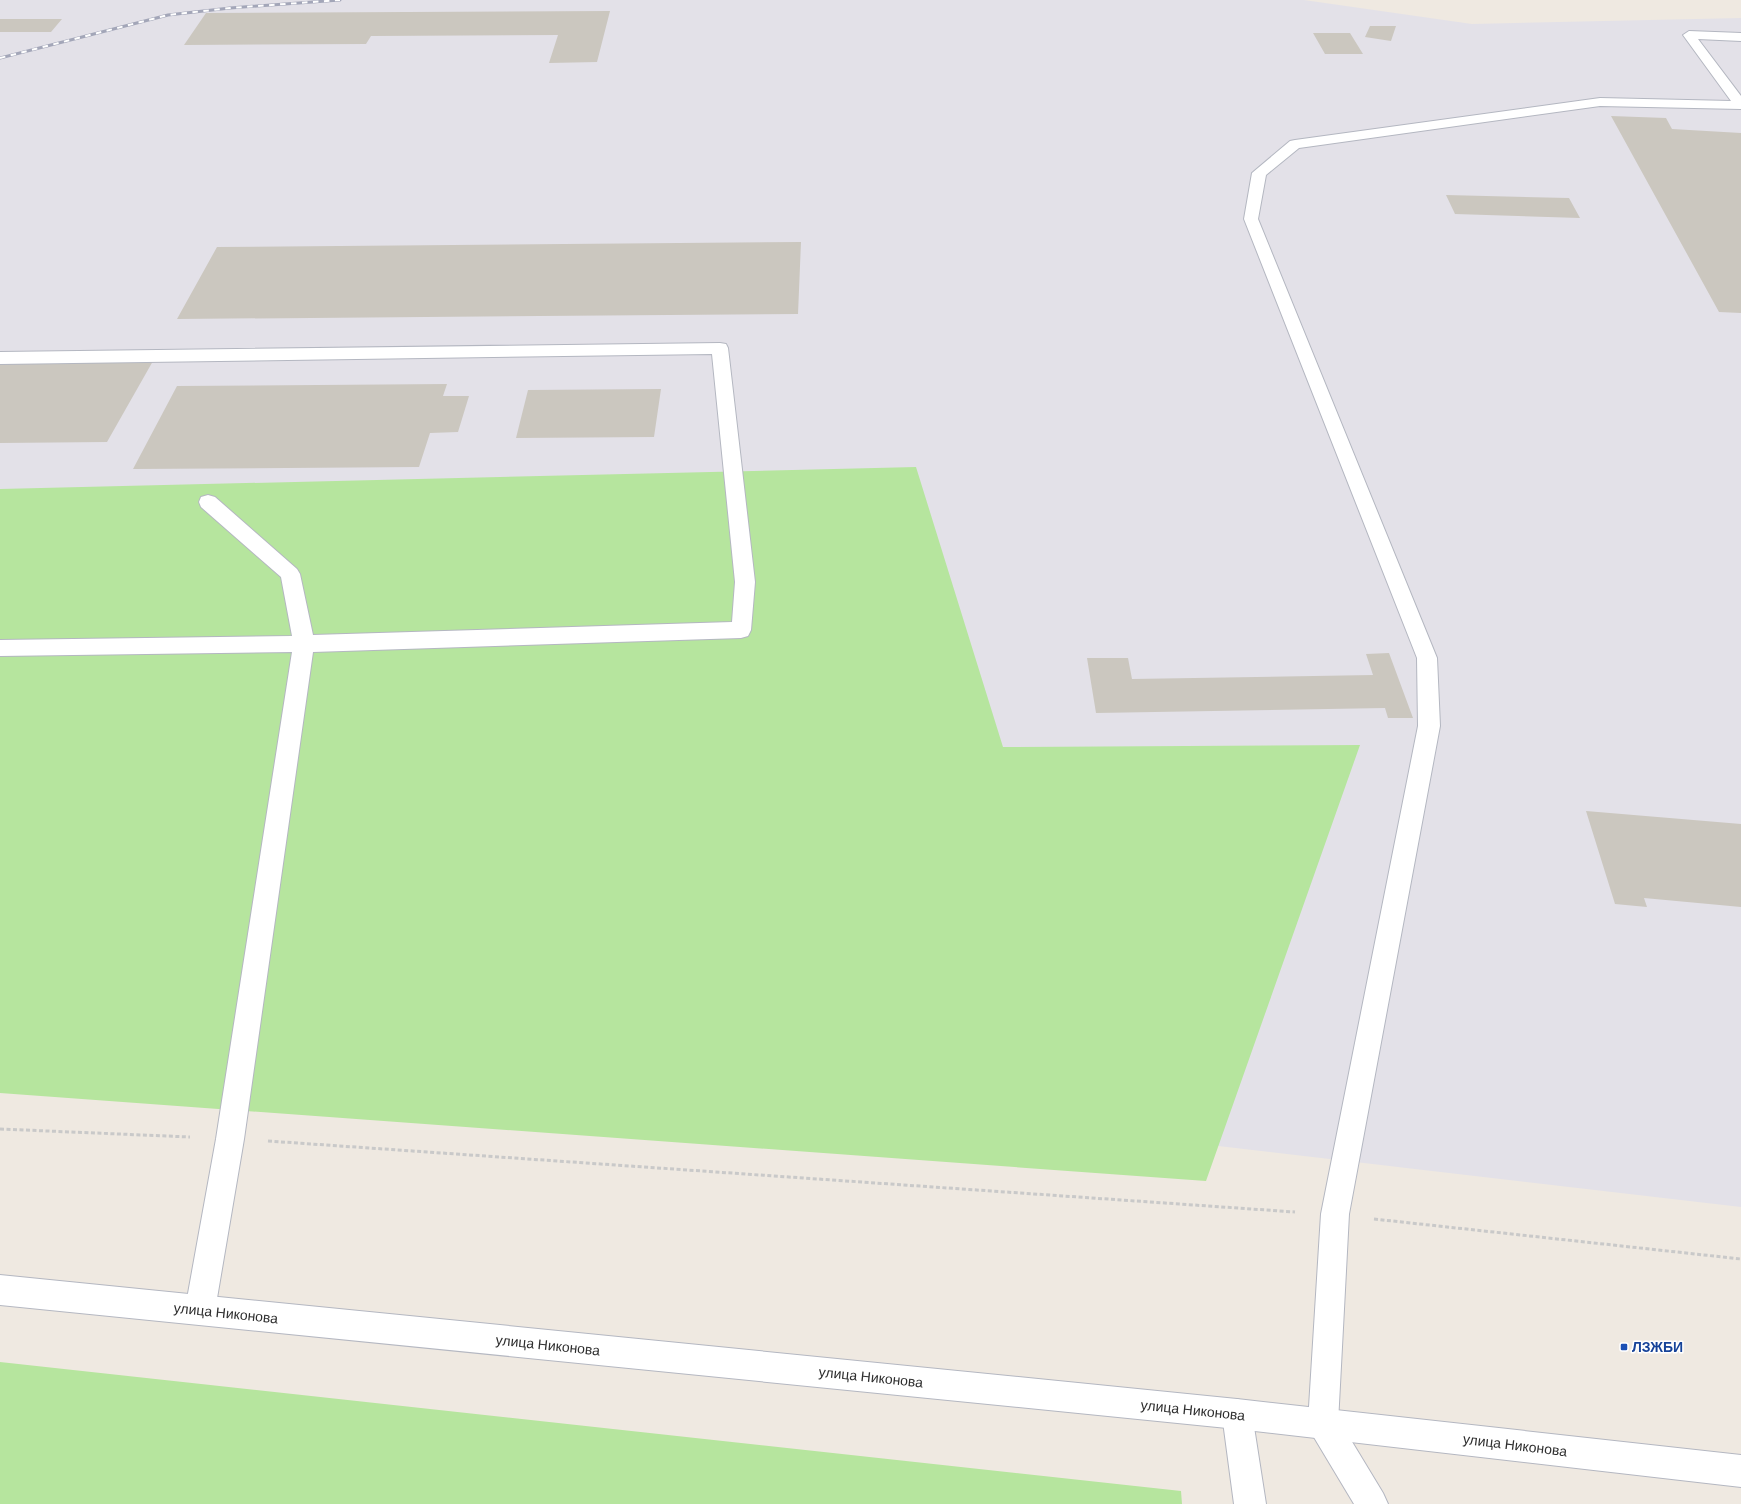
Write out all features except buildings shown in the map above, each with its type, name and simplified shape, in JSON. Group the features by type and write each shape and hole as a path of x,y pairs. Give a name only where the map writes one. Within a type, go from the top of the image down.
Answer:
{"street":[{"path":"1741,37 1689,35 1741,105"},
{"path":"1372,1504 1323,1423 1335,1214 1429,726 1427,658 1251,219 1259,173 1295,144 1600,102 1741,105"},
{"path":"0,358 720,348 745,582 741,630 304,644 0,648"},
{"path":"200,1310 230,1139 304,644 290,574 208,502"},
{"name":"улица Никонова","path":"0,1290 1237,1414 1741,1471"},
{"path":"1237,1414 1250,1504"}],"path":[{"path":"0,1129 230,1139 1335,1214 1741,1258"}],"shaded area":[{"path":"0,0 1304,0 1472,24 1741,18 1741,1207 0,1004"}],"green space":[{"path":"916,467 1003,747 1360,745 1206,1181 0,1093 0,489"},
{"path":"0,1362 1181,1491 1182,1504 0,1504"}],"railway":[{"path":"0,58 168,15 230,8 340,0"}],"place":[{"name":"ЛЗЖБИ","path":"1624,1347"}]}
